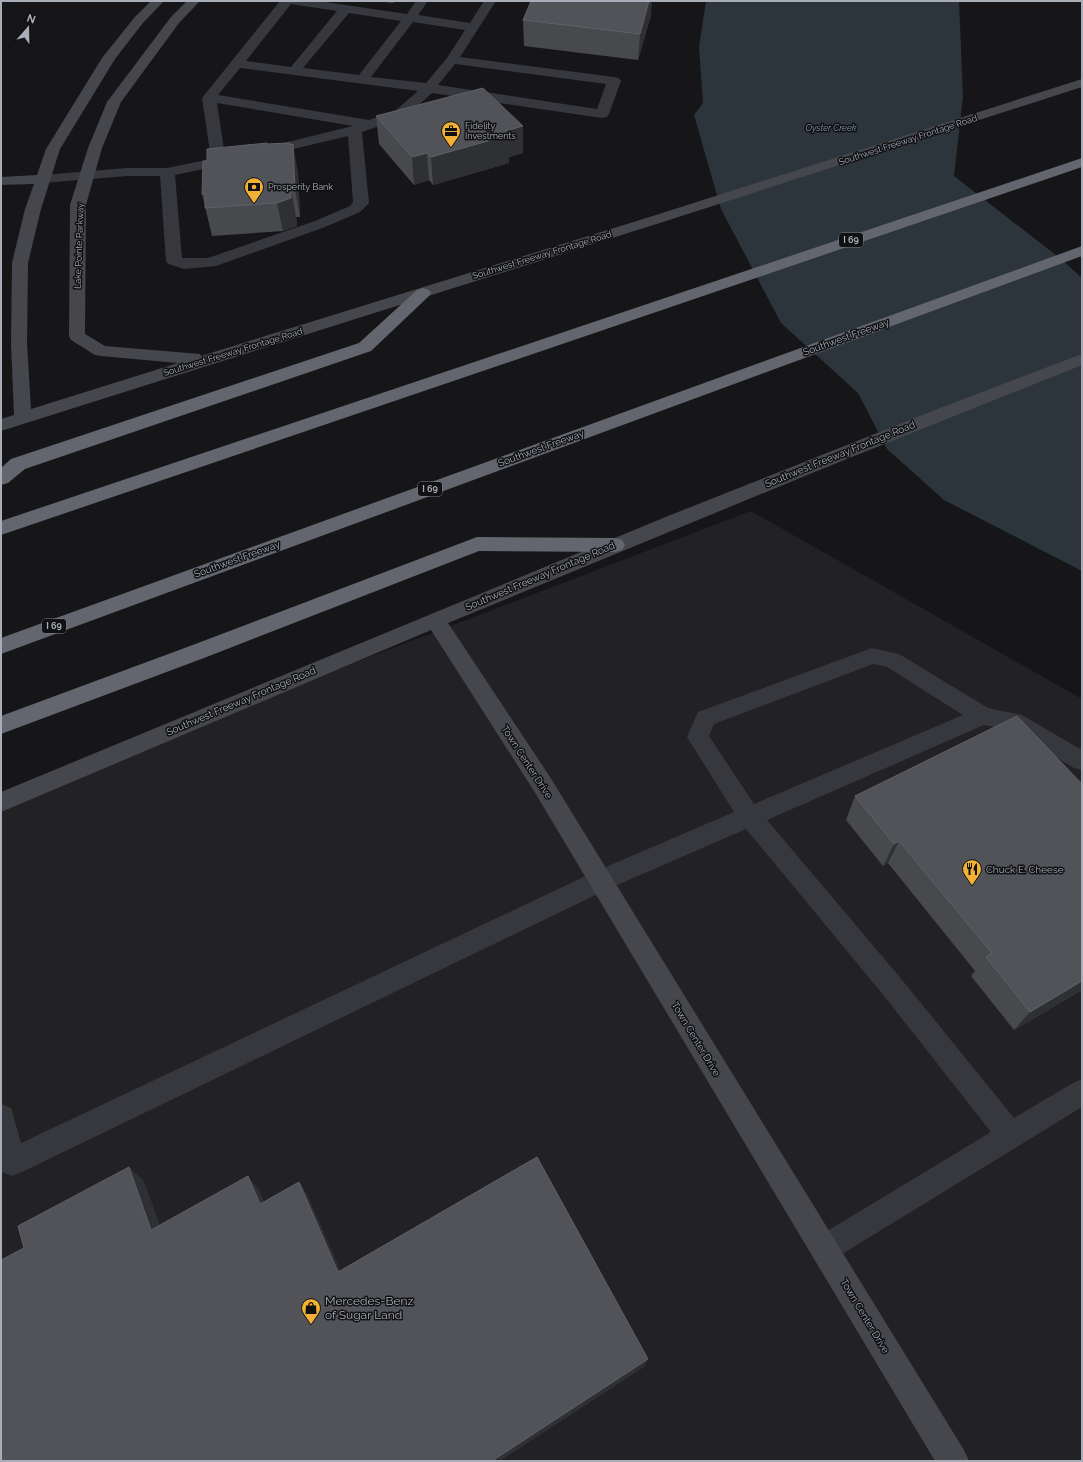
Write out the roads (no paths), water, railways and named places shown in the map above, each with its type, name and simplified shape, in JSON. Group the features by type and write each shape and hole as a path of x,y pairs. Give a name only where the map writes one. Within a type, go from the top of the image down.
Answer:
{"highway":[{"name":"I 69","path":"1,528 1082,162"},
{"name":"Southwest Freeway","path":"1,646 1082,251"},
{"path":"1,478 18,464 365,347 423,293"},
{"path":"1,725 197,652 477,544 615,545"}],"street":[{"path":"23,418 19,344 20,263 33,209 53,149 109,58 138,21 158,1"},
{"name":"Lake Pointe Parkway","path":"194,1 175,20 114,102 95,148 78,205 77,336 101,351 172,358 214,358"},
{"name":"Southwest Freeway Frontage Road","path":"1,425 423,293 1014,106 1082,83"},
{"path":"1,181 44,178"},
{"name":"Southwest Freeway Frontage Road","path":"1,802 836,454 1082,359"},
{"name":"Town Center Drive","path":"435,620 542,784 953,1461"}],"lane":[{"path":"219,162 209,98 287,1"},
{"path":"292,1 474,27"},
{"path":"362,80 422,1"},
{"path":"44,178 128,172 167,172 246,156 355,130 400,114 429,88 452,60 490,1"},
{"path":"294,71 347,8"},
{"path":"237,64 429,88 602,114 614,81 452,60"},
{"path":"209,98 371,125"},
{"path":"167,172 174,261 184,264 210,263 320,224 355,209 361,203 355,130"},
{"path":"1011,1135 894,989 750,816 698,737 706,718 872,656 892,660 983,716 1014,721 1082,761"},
{"path":"1,1118 6,1165 600,881 983,716"},
{"path":"824,1249 1082,1092"}],"water":[{"name":"Oyster Creek","path":"706,1 959,1 963,96 954,176 1061,259 1082,278 1082,571 944,500 887,449 858,393 781,323 721,209 694,115 703,103 699,47"}],"place":[{"name":"Fidelity Investments","path":"451,148"},
{"name":"Prosperity Bank","path":"254,204"},
{"name":"Chuck E. Cheese","path":"972,886"},
{"name":"Mercedes-Benz of Sugar Land","path":"311,1325"}]}
